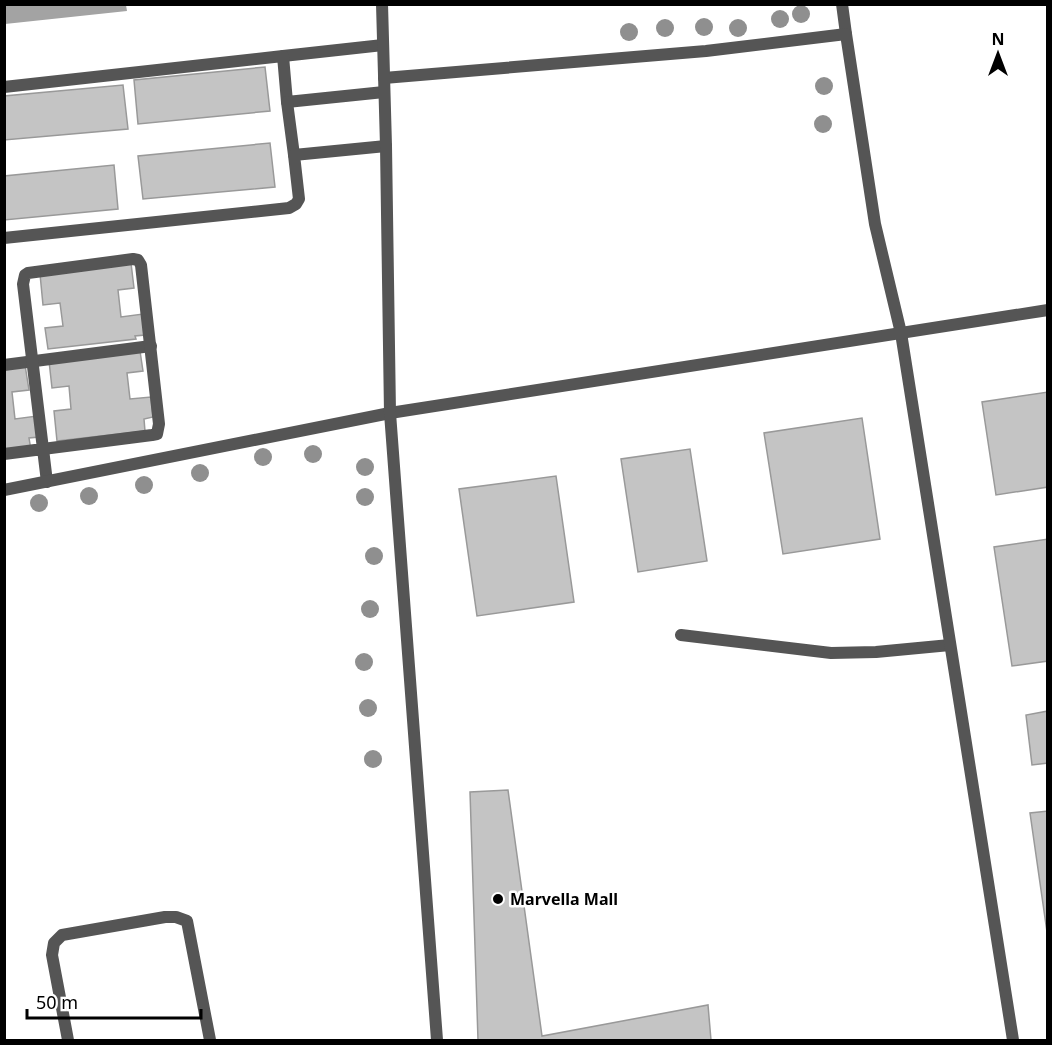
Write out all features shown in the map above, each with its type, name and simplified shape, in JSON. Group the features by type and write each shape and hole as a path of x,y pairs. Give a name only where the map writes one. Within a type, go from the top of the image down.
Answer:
{"street":[{"path":"382,4 390,413 437,1041"},
{"path":"842,4 875,224 901,333 1013,1041"},
{"path":"384,78 706,51 846,34"},
{"path":"4,87 383,45"},
{"path":"4,238 289,208 296,204 299,199 283,56"},
{"path":"287,102 384,92"},
{"path":"294,155 386,146"},
{"path":"4,454 43,449 157,434 159,424 151,346 141,266 136,260 121,260 25,275 23,284 33,362 43,449 47,482"},
{"path":"4,490 390,413 1047,310"},
{"path":"4,365 151,346"},
{"path":"681,635 831,653 876,652 950,645"},
{"path":"68,1041 52,955 54,943 62,936 165,916 176,916 187,921 210,1041"}],"shaded area":[{"path":"4,5 126,5 127,11 5,24"}],"building":[{"path":"265,67 270,111 138,124 134,80"},
{"path":"123,85 128,129 4,140 4,96"},
{"path":"270,143 275,187 143,199 138,156"},
{"path":"114,165 118,209 4,220 4,176"},
{"path":"131,263 134,288 118,290 121,317 143,314 145,335 135,336 136,339 48,349 45,328 63,326 60,303 43,305 40,274"},
{"path":"140,351 143,371 127,373 130,399 151,397 153,417 144,419 145,431 57,441 54,411 71,409 69,386 52,388 49,361"},
{"path":"25,365 29,390 12,392 15,419 37,416 39,437 29,438 31,450 4,453 4,367"},
{"path":"1048,392 1048,487 996,495 982,402"},
{"path":"862,418 880,539 783,554 764,433"},
{"path":"690,449 707,561 638,572 621,459"},
{"path":"556,476 574,602 477,616 459,489"},
{"path":"1048,539 1048,661 1012,666 994,547"},
{"path":"1048,711 1048,763 1032,765 1026,715"},
{"name":"Marvella Mall","path":"508,790 542,1036 708,1005 711,1040 478,1040 470,792"},
{"path":"1048,811 1048,932 1047,932 1030,813"}],"place":[{"name":"Marvella Mall","path":"498,899"}]}
